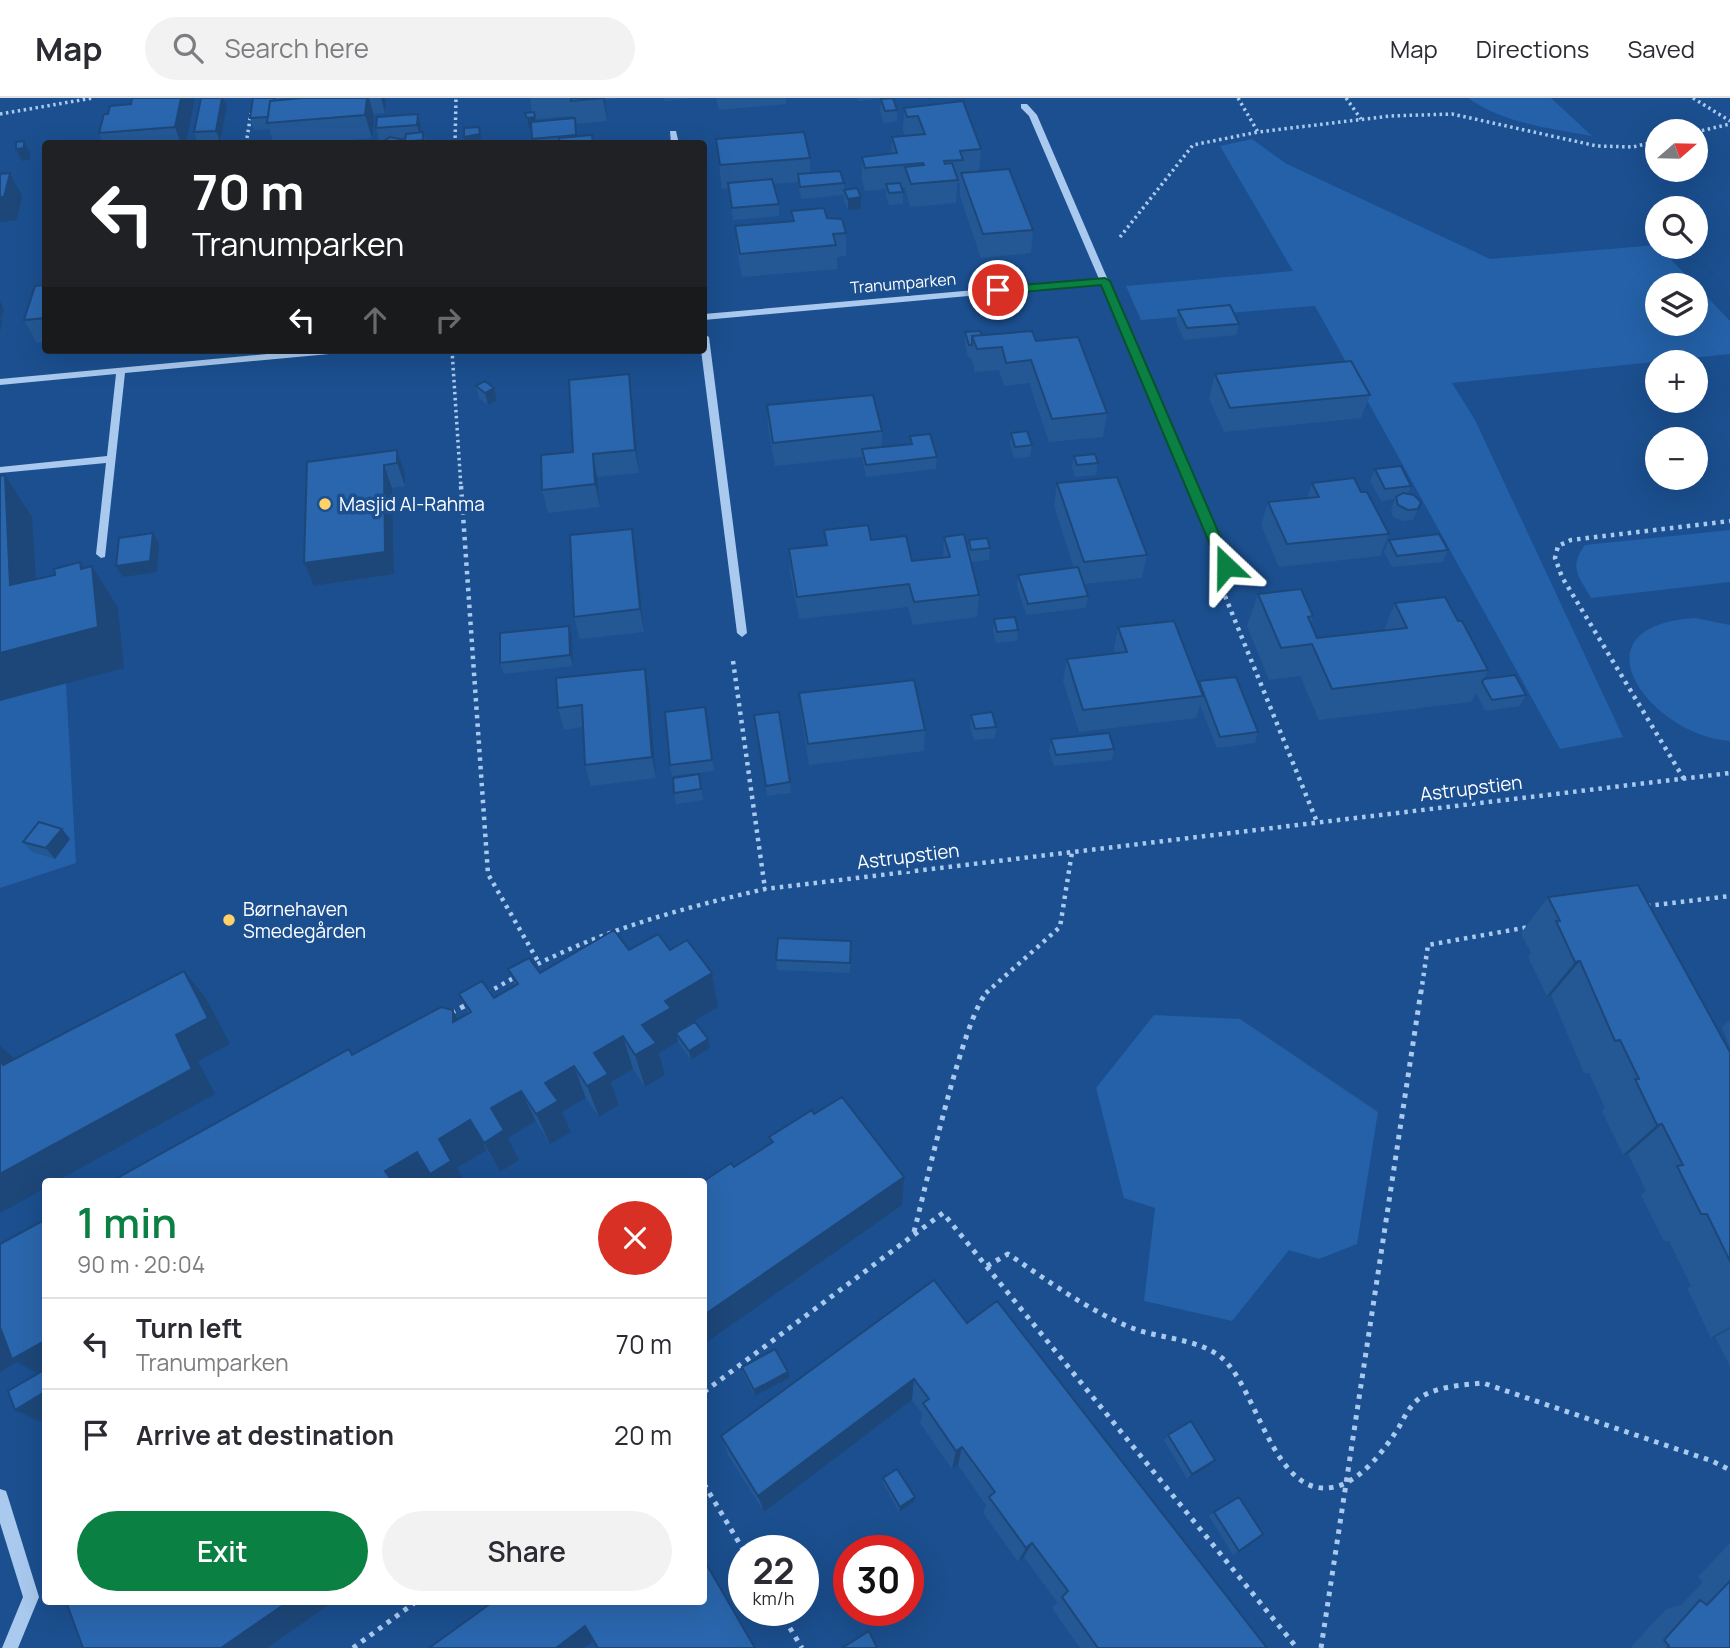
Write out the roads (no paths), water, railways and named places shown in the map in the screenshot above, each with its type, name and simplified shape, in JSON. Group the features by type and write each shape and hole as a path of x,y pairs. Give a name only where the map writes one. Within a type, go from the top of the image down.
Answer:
{"street":[{"path":"1024,106 1033,115 1226,566"},
{"path":"673,133 674,140"},
{"name":"Tranumparken","path":"707,317 1105,281"},
{"path":"0,382 248,354"},
{"path":"706,354 743,633"},
{"path":"101,555 121,370"},
{"path":"0,470 112,458"},
{"path":"0,1497 32,1597 10,1648"}],"place":[{"name":"Masjid Al-Rahma","path":"325,504"},
{"name":"Børnehaven Smedegården","path":"229,920"}]}
